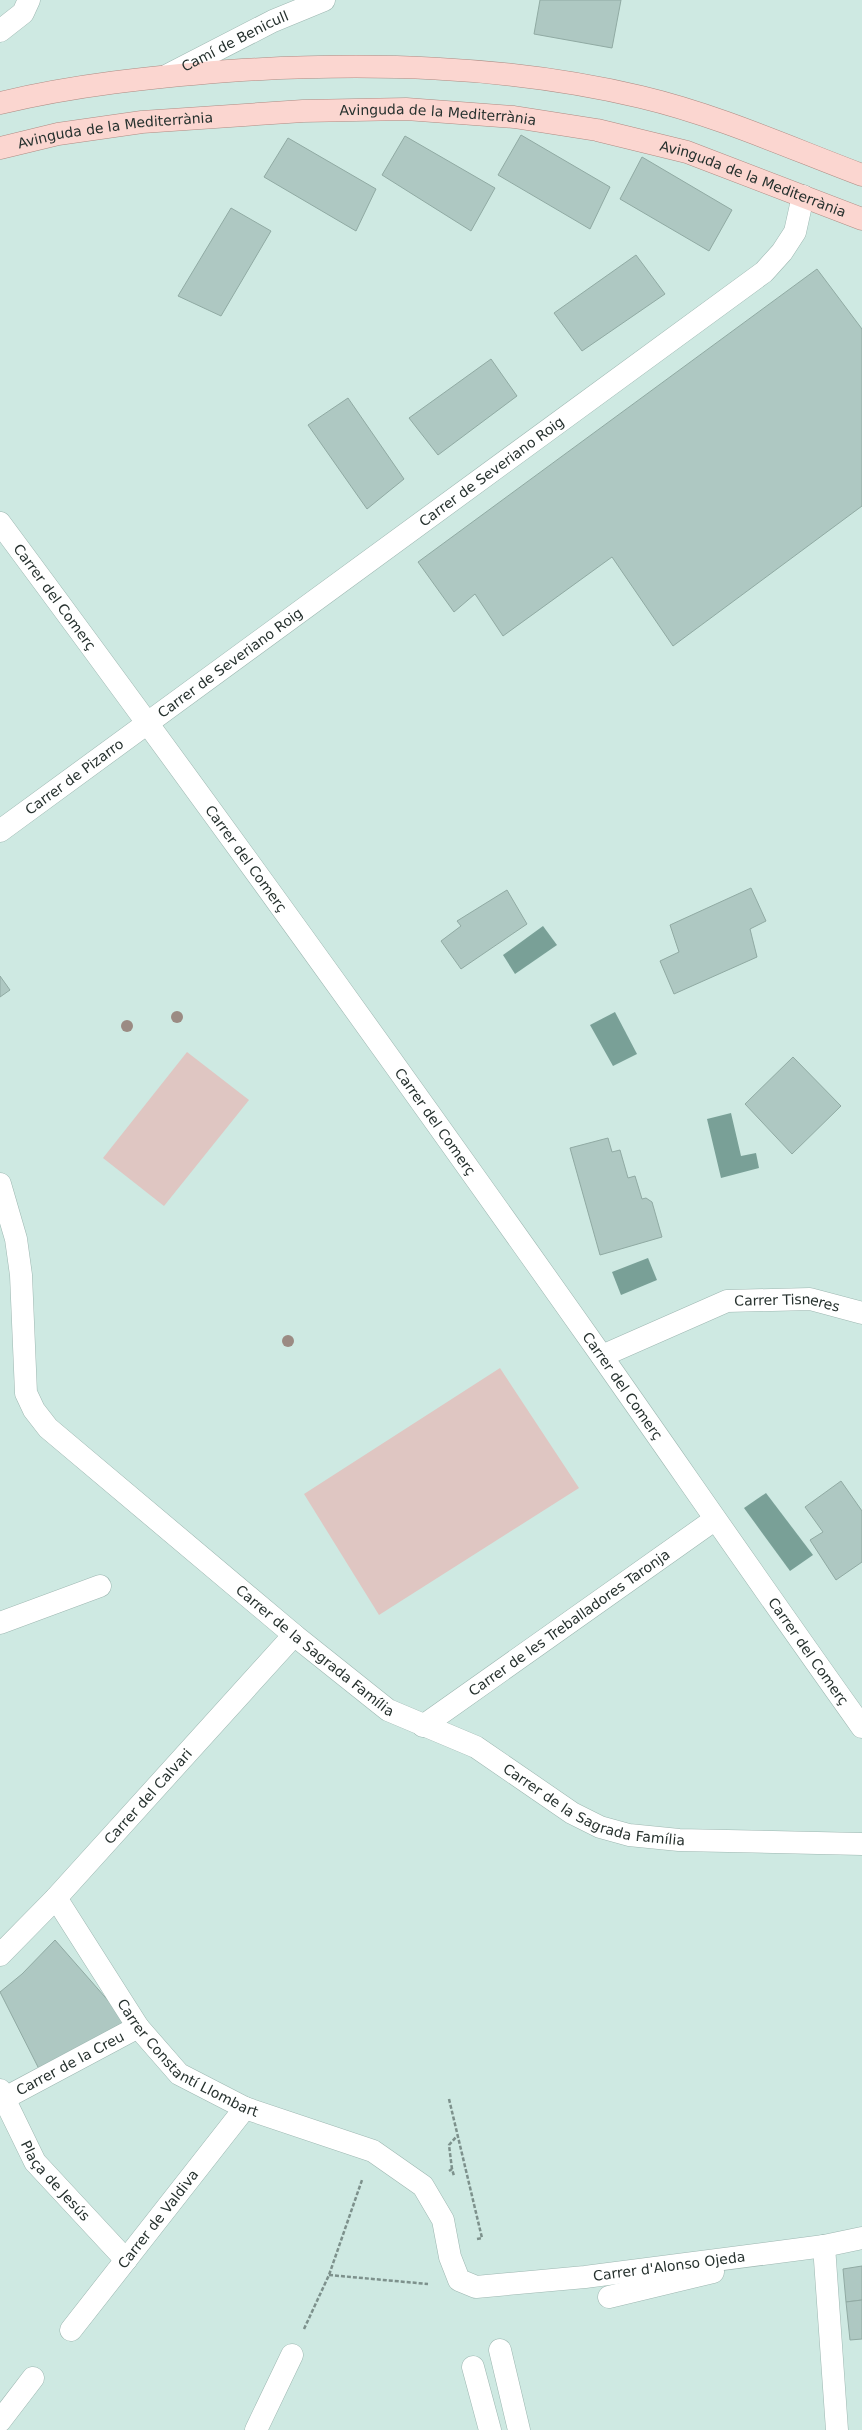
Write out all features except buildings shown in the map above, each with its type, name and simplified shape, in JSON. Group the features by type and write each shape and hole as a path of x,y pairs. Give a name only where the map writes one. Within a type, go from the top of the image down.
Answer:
{"main road":[{"path":"0,103 33,95 168,75 290,67 428,68 507,73 642,97 697,113 862,175"},
{"name":"Avinguda de la Mediterrània","path":"0,148 58,134 142,122 303,111 406,109 514,117 597,130 688,152 862,219"}],"street":[{"path":"0,31 23,12 29,0"},
{"name":"Camí de Benicull","path":"168,75 273,21 324,0"},
{"name":"Carrer de Severiano Roig","path":"147,722 764,272 782,252 796,232 803,196"},
{"name":"Carrer del Comerç","path":"0,523 147,722 602,1356 714,1520 862,1727"},
{"name":"Carrer de Pizarro","path":"0,831 147,722"},
{"name":"Carrer de la Sagrada Família","path":"0,1184 16,1239 21,1275 26,1393 34,1410 48,1428 294,1635 388,1710 476,1747 572,1813 600,1827 629,1835 679,1840 862,1844"},
{"name":"Carrer Tisneres","path":"602,1356 727,1301 810,1299 862,1312"},
{"name":"Carrer de les Treballadores Taronja","path":"423,1726 714,1520"},
{"path":"0,1623 100,1586"},
{"name":"Carrer del Calvari","path":"0,1955 56,1898 294,1635"},
{"name":"Carrer Constantí Llombart","path":"56,1898 138,2027 180,2074 245,2108 373,2150 423,2186"},
{"name":"Carrer de la Creu","path":"1,2094 138,2027"},
{"name":"Plaça de Jesús","path":"1,2094 35,2162 126,2260"},
{"name":"Carrer de Valdiva","path":"71,2330 245,2108"},
{"name":"Carrer d'Alonso Ojeda","path":"423,2186 443,2220 450,2257 459,2280 476,2288 584,2278 824,2246 862,2238"},
{"path":"824,2246 837,2430"},
{"path":"609,2298 728,2269 752,2255"},
{"path":"500,2350 518,2430"},
{"path":"256,2430 292,2355"},
{"path":"473,2367 490,2430"},
{"path":"0,2421 34,2378"}],"path":[{"path":"450,2099 482,2238 475,2239"},
{"path":"455,2183 449,2145 458,2136"},
{"path":"292,2355 329,2275 373,2150"},
{"path":"423,2186 452,2169"},
{"path":"329,2275 429,2284"}],"shaded area":[{"path":"543,926 557,945 515,974 503,955"},
{"path":"615,1012 637,1054 613,1066 590,1025"},
{"path":"187,1052 249,1100 164,1206 103,1158"},
{"path":"731,1113 741,1156 756,1153 759,1168 721,1178 707,1119"},
{"path":"648,1258 657,1280 621,1295 612,1272"},
{"path":"500,1368 579,1488 379,1615 304,1494"},
{"path":"766,1493 813,1555 790,1571 744,1508"}]}
